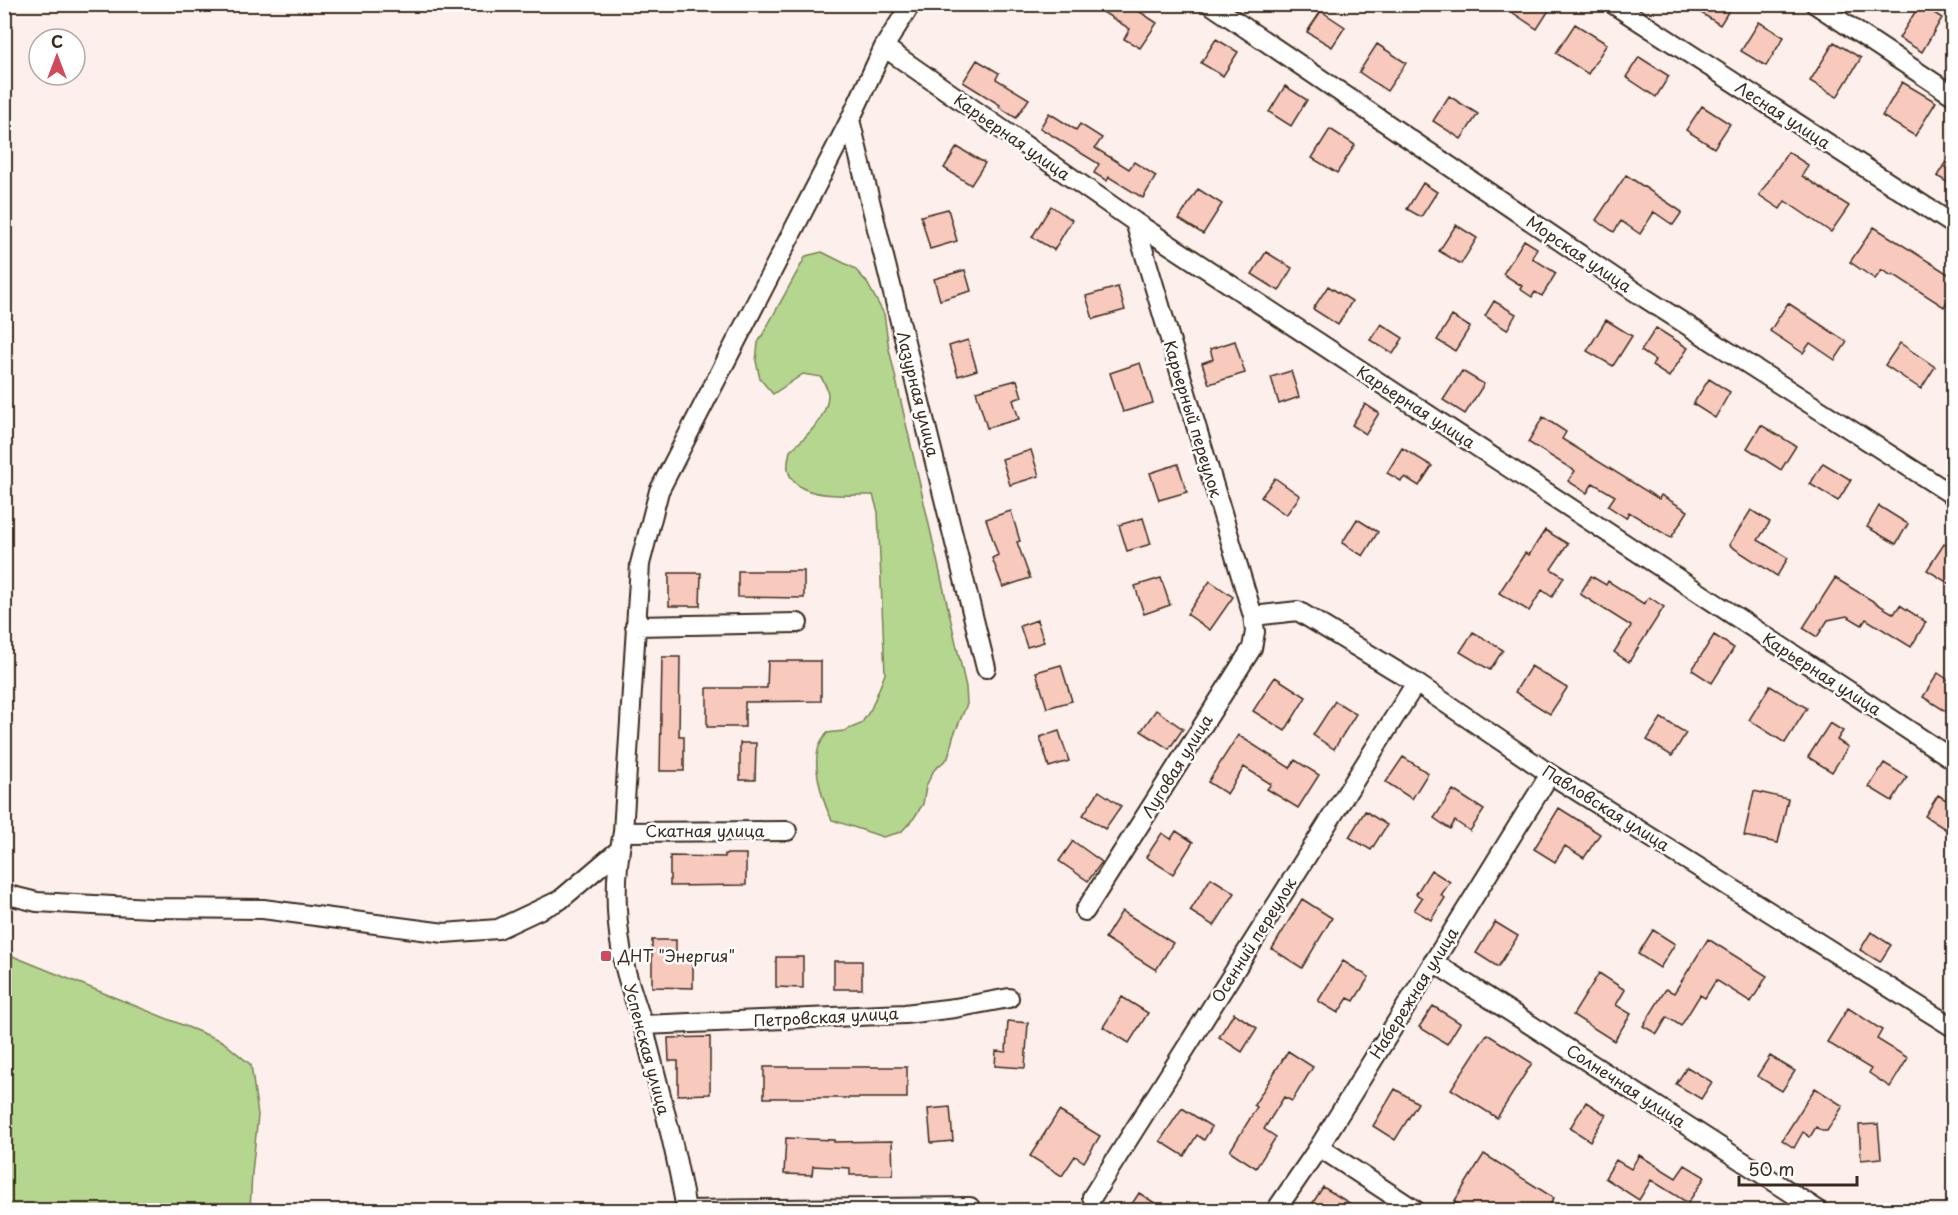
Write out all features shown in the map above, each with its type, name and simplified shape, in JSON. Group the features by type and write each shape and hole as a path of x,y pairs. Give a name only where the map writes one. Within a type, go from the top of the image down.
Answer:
{"street":[{"name":"Успенская улица","path":"686,1210 643,1025 622,956 617,905 640,564 659,491 850,120 884,47 911,4"},
{"name":"Морская улица","path":"1210,4 1637,293 1953,496"},
{"name":"Лесная улица","path":"1613,4 1953,225"},
{"path":"1815,4 1953,96"},
{"name":"Карьерная улица","path":"884,47 1135,222 1953,760"},
{"name":"Лазурная улица","path":"850,120 986,668"},
{"name":"Карьерный переулок","path":"1135,222 1253,616"},
{"name":"Павловская улица","path":"1253,616 1298,611 1416,683 1550,774 1953,1028"},
{"name":"Луговая улица","path":"1086,911 1252,648 1255,632 1253,616"},
{"path":"635,626 798,623"},
{"name":"Осенний переулок","path":"1092,1197 1416,683"},
{"name":"Набережная улица","path":"1276,1210 1319,1147 1550,774"},
{"name":"Скатная улица","path":"623,832 787,831"},
{"path":"4,894 37,902 140,908 263,909 444,933 498,929 560,900 619,850"},
{"name":"Солнечная улица","path":"1433,962 1818,1210"},
{"name":"Петровская улица","path":"643,1025 905,1014 1009,998"},
{"path":"1319,1147 1415,1210"},
{"path":"686,1210 970,1207"}],"green space":[{"path":"822,252 854,268 866,281 884,314 889,349 966,687 967,704 953,737 948,758 934,770 926,786 923,804 901,832 883,837 832,820 822,795 817,767 820,743 827,733 844,731 861,724 871,709 885,674 878,512 873,495 812,492 793,480 788,470 790,451 820,419 827,403 825,383 821,377 803,374 773,394 760,379 756,361 758,343 806,256"},
{"path":"5,953 222,1041 251,1065 258,1115 250,1210 5,1210"}],"building":[{"path":"1090,4 1128,4 1157,23 1140,48 1124,39 1130,29"},
{"path":"1500,4 1553,4 1537,29"},
{"path":"1687,4 1733,4 1720,25"},
{"path":"1920,4 1942,18 1922,52 1899,38"},
{"path":"1321,11 1345,27 1332,47 1307,32"},
{"path":"1759,22 1784,37 1766,66 1741,51"},
{"path":"1575,24 1607,44 1588,74 1556,53"},
{"path":"1216,39 1238,52 1223,76 1201,63"},
{"path":"1834,42 1861,58 1837,97 1810,81"},
{"path":"1377,44 1406,63 1387,91 1359,72"},
{"path":"1639,57 1669,76 1656,97 1626,77"},
{"path":"977,60 999,73 996,79 1029,99 1016,118 963,82"},
{"path":"1902,82 1936,102 1915,136 1882,116"},
{"path":"1285,86 1307,100 1291,126 1269,112"},
{"path":"1449,96 1478,114 1461,139 1433,121"},
{"path":"1702,106 1730,124 1714,148 1686,130"},
{"path":"1049,113 1076,130 1080,124 1102,138 1095,148 1129,169 1134,162 1156,176 1143,198 1109,177 1107,181 1094,173 1099,164 1040,128"},
{"path":"1330,129 1355,145 1337,173 1312,158"},
{"path":"957,147 985,163 971,185 944,168"},
{"path":"1953,150 1953,186 1937,176"},
{"path":"1788,152 1808,165 1802,176 1849,206 1831,232 1785,201 1780,209 1759,195"},
{"path":"1626,175 1682,212 1673,225 1654,212 1640,234 1621,221 1614,232 1596,220"},
{"path":"1423,183 1437,192 1421,217 1407,209"},
{"path":"1198,189 1222,204 1203,234 1179,219"},
{"path":"1051,206 1072,220 1054,250 1032,237"},
{"path":"948,209 957,241 930,249 921,216"},
{"path":"1456,225 1477,238 1461,264 1439,251"},
{"path":"1874,227 1953,277 1953,292 1944,307 1893,274 1892,276 1882,270 1875,279 1850,262"},
{"path":"1524,240 1537,248 1532,258 1556,273 1542,296 1535,292 1532,297 1520,289 1522,286 1503,274"},
{"path":"1266,252 1292,268 1279,291 1252,274"},
{"path":"965,270 971,291 940,300 934,279"},
{"path":"1328,286 1352,301 1338,325 1313,309"},
{"path":"1118,287 1125,310 1093,319 1086,296"},
{"path":"1494,301 1516,314 1507,330 1485,316"},
{"path":"1788,303 1847,342 1835,360 1810,343 1803,353 1770,331"},
{"path":"1452,316 1470,327 1455,351 1437,340"},
{"path":"1606,320 1632,336 1613,366 1587,351"},
{"path":"1381,324 1403,338 1393,354 1370,340"},
{"path":"1656,328 1688,348 1669,377 1652,366 1655,360 1641,351"},
{"path":"968,340 977,370 958,376 949,346"},
{"path":"1235,341 1245,373 1209,384 1202,363 1213,359 1210,349"},
{"path":"1900,343 1935,367 1921,389 1885,365"},
{"path":"1140,363 1153,403 1123,412 1110,373"},
{"path":"1291,371 1299,397 1279,404 1271,377"},
{"path":"1462,371 1484,384 1465,414 1443,400"},
{"path":"1709,379 1730,392 1715,418 1693,404"},
{"path":"1017,380 1022,397 1013,400 1019,419 987,428 976,391"},
{"path":"1365,404 1379,413 1366,434 1352,425"},
{"path":"1543,417 1566,432 1562,439 1659,499 1661,495 1688,511 1671,538 1629,512 1626,518 1608,506 1615,496 1593,483 1587,493 1568,481 1575,471 1528,442"},
{"path":"1761,425 1796,446 1781,470 1747,448"},
{"path":"1402,448 1432,466 1419,486 1405,477 1401,481 1387,473"},
{"path":"1031,450 1039,476 1010,485 1002,459"},
{"path":"1823,463 1851,480 1838,501 1810,484"},
{"path":"1178,464 1187,492 1159,500 1150,473"},
{"path":"1275,478 1300,496 1286,515 1261,497"},
{"path":"1879,506 1908,524 1896,544 1867,527"},
{"path":"1751,510 1770,522 1758,540 1788,558 1777,576 1729,545"},
{"path":"1011,511 1020,541 1017,542 1030,578 1003,587 992,558 998,555 986,519"},
{"path":"1143,518 1151,544 1127,551 1119,525"},
{"path":"1357,519 1378,532 1363,556 1342,543"},
{"path":"1545,530 1568,544 1551,569 1564,577 1552,597 1542,590 1529,611 1499,593 1525,553 1529,555"},
{"path":"1944,544 1953,550 1953,586 1927,570"},
{"path":"738,571 804,571 804,598 738,597"},
{"path":"669,573 701,573 700,606 669,606"},
{"path":"1591,576 1606,585 1608,581 1644,604 1649,597 1664,607 1629,662 1614,652 1631,626 1580,594"},
{"path":"1161,578 1170,605 1144,614 1135,586"},
{"path":"1835,578 1894,614 1900,605 1926,622 1911,647 1866,619 1862,625 1847,616 1828,620 1817,637 1803,628"},
{"path":"1210,581 1233,597 1210,630 1187,614"},
{"path":"1037,620 1044,642 1027,647 1020,626"},
{"path":"1473,632 1503,650 1490,670 1460,652"},
{"path":"1714,635 1734,648 1712,683 1692,670"},
{"path":"662,657 680,657 679,736 684,736 684,771 660,771"},
{"path":"768,661 821,661 821,701 745,702 745,727 707,727 707,688 767,688"},
{"path":"1061,665 1072,701 1047,708 1036,672"},
{"path":"1531,666 1567,688 1550,714 1515,692"},
{"path":"1938,673 1953,683 1953,701 1947,712 1923,697"},
{"path":"1275,677 1306,697 1285,731 1253,711"},
{"path":"1770,686 1807,708 1785,743 1749,720"},
{"path":"1335,701 1356,714 1334,749 1313,735"},
{"path":"1156,710 1183,729 1169,749 1141,731"},
{"path":"1661,718 1686,733 1672,756 1647,740"},
{"path":"1830,723 1843,731 1837,740 1848,747 1832,772 1808,757"},
{"path":"1059,731 1069,761 1049,767 1040,737"},
{"path":"1238,735 1290,768 1295,760 1319,775 1298,808 1267,789 1271,784 1244,767 1227,794 1208,782"},
{"path":"740,743 756,743 755,780 740,780"},
{"path":"1403,757 1428,773 1412,799 1386,782"},
{"path":"1884,763 1907,777 1892,801 1869,787"},
{"path":"1453,790 1484,810 1470,831 1455,821 1450,829 1434,818"},
{"path":"1099,791 1121,806 1105,829 1083,815"},
{"path":"1754,791 1788,799 1778,843 1744,836"},
{"path":"1938,795 1953,804 1953,823 1948,831 1925,816"},
{"path":"1559,808 1600,834 1584,858 1565,846 1555,862 1534,849"},
{"path":"1365,811 1387,825 1371,850 1349,837"},
{"path":"1176,831 1193,842 1173,874 1146,857 1162,833 1171,839"},
{"path":"1073,841 1102,862 1088,881 1059,861"},
{"path":"725,854 746,854 746,885 670,886 670,856 725,857"},
{"path":"1431,870 1450,882 1441,895 1445,898 1431,920 1414,910 1422,898 1416,894"},
{"path":"1211,878 1235,893 1214,926 1190,911"},
{"path":"1302,899 1332,918 1302,968 1272,949"},
{"path":"1122,911 1173,943 1156,970 1105,938"},
{"path":"1495,922 1518,936 1498,967 1476,953"},
{"path":"1653,930 1675,944 1660,968 1638,954"},
{"path":"1871,932 1891,945 1880,962 1860,950"},
{"path":"1708,939 1767,976 1751,1002 1716,980 1705,998 1700,995 1681,1026 1667,1017 1657,1034 1643,1026 1666,989 1674,993"},
{"path":"652,940 676,940 676,959 693,959 693,988 652,987"},
{"path":"776,957 803,957 803,988 776,987"},
{"path":"834,961 862,961 862,989 834,989"},
{"path":"1343,961 1369,977 1354,1001 1348,998 1338,1013 1318,1001"},
{"path":"1599,973 1625,990 1616,1005 1631,1014 1614,1041 1573,1015"},
{"path":"1122,997 1148,1013 1129,1043 1103,1027"},
{"path":"1433,1006 1460,1023 1447,1044 1419,1027"},
{"path":"1848,1008 1882,1030 1877,1039 1908,1058 1890,1087 1869,1073 1871,1069 1827,1042"},
{"path":"1234,1013 1257,1028 1242,1052 1219,1037"},
{"path":"1008,1021 1028,1023 1025,1068 995,1066 996,1051 1006,1052"},
{"path":"1487,1034 1532,1063 1497,1118 1451,1089"},
{"path":"710,1037 710,1094 678,1095 678,1061 669,1061 668,1038"},
{"path":"1288,1051 1313,1067 1292,1101 1284,1097 1264,1129 1276,1137 1256,1168 1230,1151 1257,1107 1254,1105"},
{"path":"1770,1056 1795,1071 1782,1091 1757,1076"},
{"path":"764,1067 907,1067 907,1098 764,1098"},
{"path":"1687,1067 1712,1082 1701,1099 1676,1084"},
{"path":"1815,1088 1843,1106 1827,1131 1816,1127 1810,1137 1803,1132 1794,1148 1782,1140"},
{"path":"1395,1089 1418,1103 1395,1140 1373,1126"},
{"path":"1586,1102 1606,1115 1590,1141 1570,1128"},
{"path":"950,1107 953,1141 931,1143 928,1109"},
{"path":"1182,1108 1212,1127 1204,1140 1197,1135 1184,1156 1160,1141"},
{"path":"1059,1111 1100,1136 1084,1162 1075,1156 1062,1176 1030,1156"},
{"path":"1878,1124 1881,1158 1861,1160 1859,1125"},
{"path":"786,1138 834,1140 834,1142 892,1141 893,1175 850,1175 850,1168 813,1166 812,1175 784,1174"},
{"path":"1484,1154 1554,1198 1547,1210 1468,1210 1454,1202"},
{"path":"1639,1155 1676,1178 1685,1165 1705,1177 1688,1203 1651,1180 1639,1200 1605,1178 1616,1160 1631,1169"},
{"path":"1323,1187 1361,1210 1308,1210"},
{"path":"1139,1193 1166,1210 1128,1210"}],"place":[{"name":"ДНТ \"Энергия\"","path":"606,956"}]}
